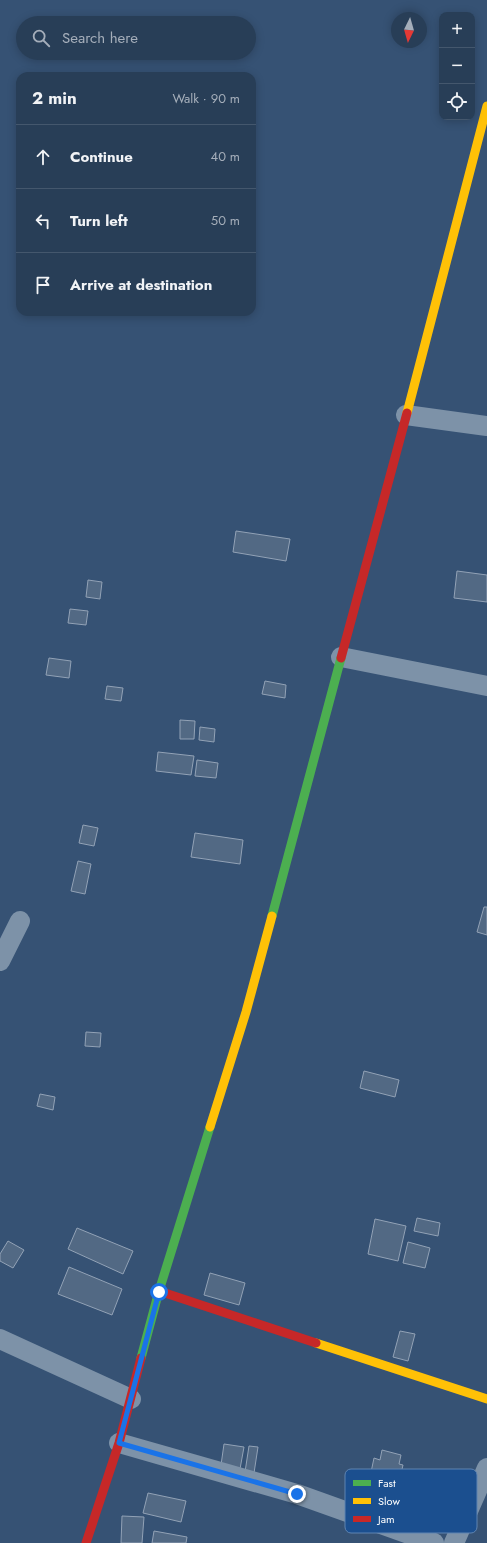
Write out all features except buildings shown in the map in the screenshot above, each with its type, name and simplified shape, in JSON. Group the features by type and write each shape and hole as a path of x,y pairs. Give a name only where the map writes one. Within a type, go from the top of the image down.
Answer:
{"street":[{"path":"86,1543 119,1443 159,1292 246,1012 487,106"},
{"path":"406,415 487,426"},
{"path":"341,657 487,686"},
{"path":"0,961 20,921"},
{"path":"159,1292 487,1399"},
{"path":"0,1339 131,1399"},
{"path":"119,1443 297,1494 345,1511"},
{"path":"477,1491 487,1468"},
{"path":"406,1533 434,1543"},
{"path":"454,1543 458,1533"}],"traffic: fast":[{"path":"272,916 341,658"},
{"path":"141,1358 159,1291 210,1127"}],"traffic: slow":[{"path":"407,413 487,106"},
{"path":"210,1127 246,1012 272,916"},
{"path":"316,1343 487,1399"}],"traffic: jam":[{"path":"341,658 407,413"},
{"path":"159,1291 316,1343"},
{"path":"86,1543 119,1443 141,1358"}],"route":[{"path":"159,1292 119,1443 297,1494"}]}
